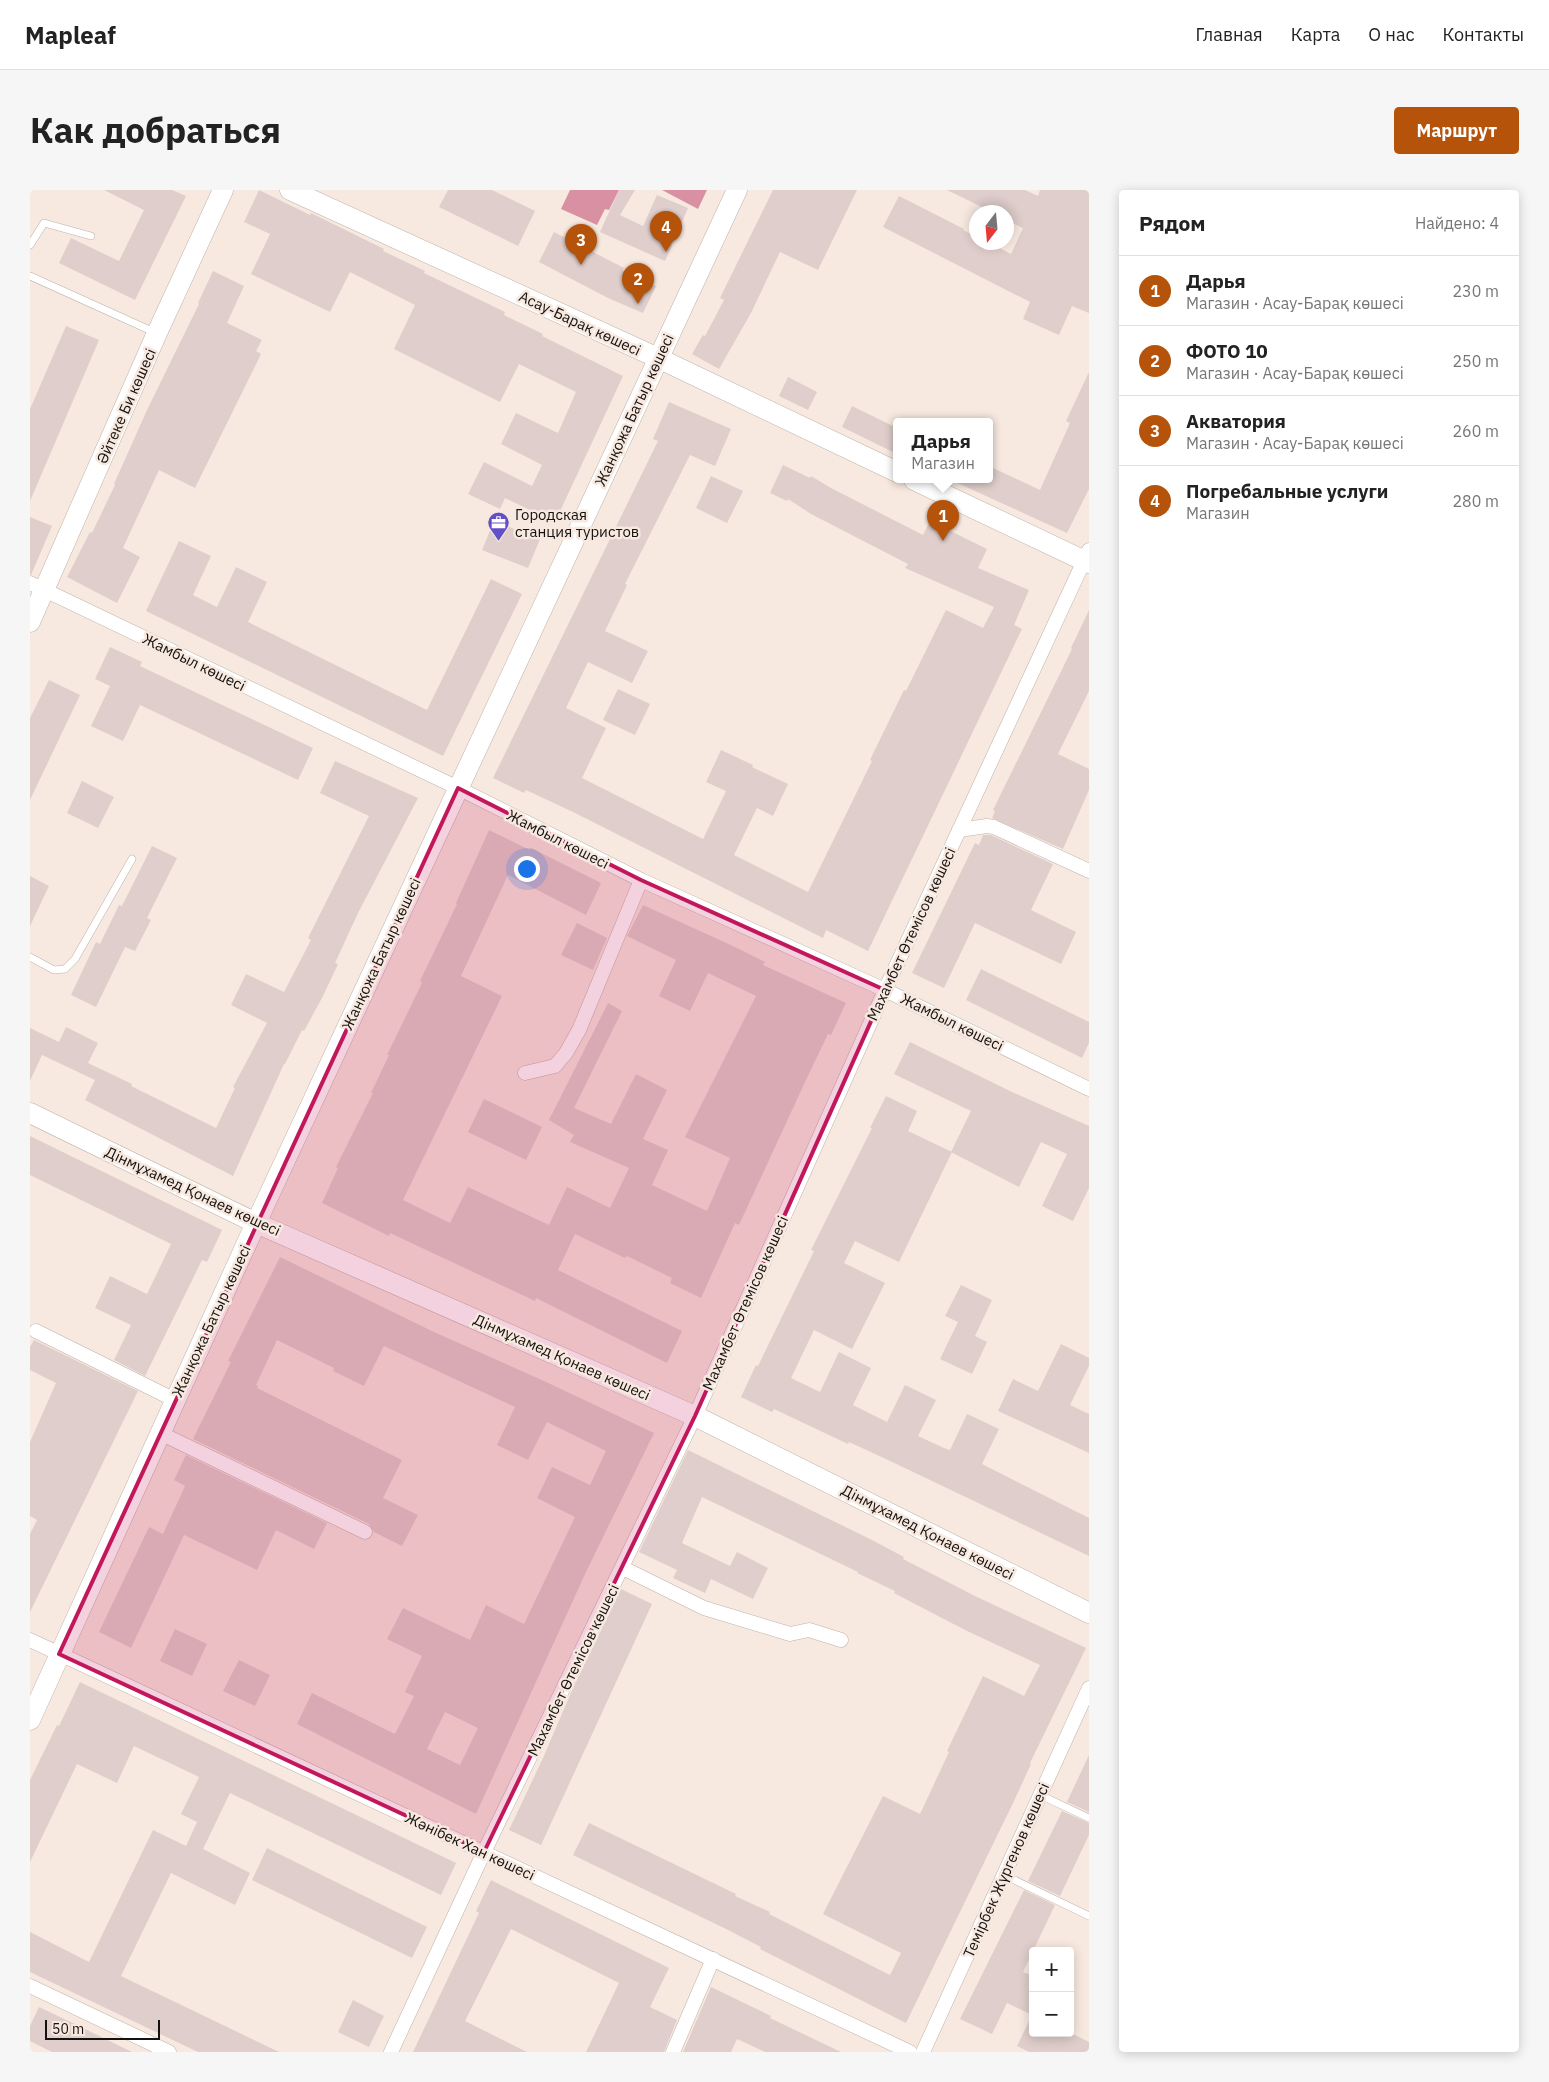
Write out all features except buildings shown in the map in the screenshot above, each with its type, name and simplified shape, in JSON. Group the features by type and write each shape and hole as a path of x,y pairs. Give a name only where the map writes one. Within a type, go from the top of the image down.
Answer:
{"street":[{"name":"Әйтеке Би көшесі","path":"30,622 37,587 223,190"},
{"name":"Жанқожа Батыр көшесі","path":"30,1720 256,1222 737,190"},
{"name":"Асау-Барақ көшесі","path":"299,192 658,358 893,470"},
{"path":"921,483 1087,558"},
{"name":"Махамбет Өтемісов көшесі","path":"392,2052 484,1852 695,1416 885,990 1087,558"},
{"name":"Жамбыл көшесі","path":"37,587 458,788 641,880 885,990 1089,1089"},
{"path":"959,830 987,826 994,827 1089,871"},
{"path":"525,1073 555,1066 566,1053 579,1030 641,880"},
{"name":"Дінмұхамед Қонаев көшесі","path":"30,1113 256,1222 695,1416 1089,1612"},
{"path":"36,1331 175,1400"},
{"path":"160,1432 365,1532"},
{"path":"622,1568 704,1608 790,1634 809,1630 841,1640"},
{"name":"Жәнібек Хан көшесі","path":"30,1640 910,2052"},
{"name":"Темірбек Жүргенов көшесі","path":"924,2052 1089,1688"},
{"path":"673,2052 713,1959"},
{"path":"30,1986 169,2052"}],"lane":[{"path":"30,244 44,223 91,236"},
{"path":"30,276 157,333"},
{"path":"30,957 54,970 65,969 75,959 132,860"},
{"path":"1040,1795 1089,1818"},
{"path":"1004,1875 1089,1916"}],"highlighted area":[{"path":"458,788 641,880 885,990 695,1416 484,1852 59,1654"}],"shaded area":[{"path":"570,190 619,190 609,210 605,209 597,225 561,209"},
{"path":"662,190 707,190 698,209"}],"place":[{"name":"Погребальные услуги","path":"666,252"},
{"name":"Акватория","path":"581,265"},
{"name":"ФОТО 10","path":"638,304"},
{"name":"Дарья","path":"943,541"},
{"name":"Городская станция туристов","path":"499,542"}]}
